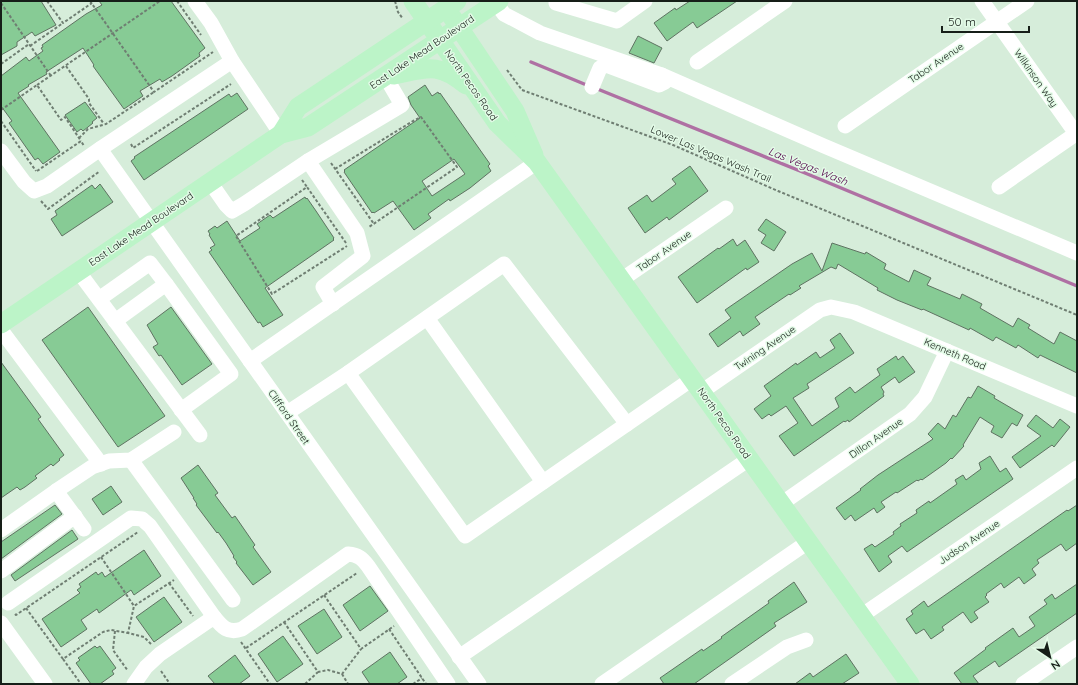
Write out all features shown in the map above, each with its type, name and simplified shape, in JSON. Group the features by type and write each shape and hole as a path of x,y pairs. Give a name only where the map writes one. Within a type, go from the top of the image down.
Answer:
{"main road":[{"name":"North Pecos Road","path":"413,1 420,26 440,40 497,123 537,162 910,684"},
{"name":"East Lake Mead Boulevard","path":"1,324 281,134 308,127 498,2"},
{"name":"North Pecos Road","path":"448,4 459,28 515,110 537,162"},
{"name":"East Lake Mead Boulevard","path":"281,134 298,107 420,26 448,4"},
{"path":"385,76 436,68 451,74 475,91"}],"street":[{"path":"195,1 211,23 232,61 281,134"},
{"path":"559,1 556,3 617,21 645,1"},
{"path":"697,62 786,1"},
{"name":"Wilkinson Way","path":"982,1 1077,134"},
{"name":"Tabor Avenue","path":"846,126 1027,1"},
{"path":"498,2 504,14 538,33 662,75 824,146 1077,253"},
{"path":"1,151 23,181 34,191 47,186 95,152 232,61"},
{"path":"592,87 600,68 606,65 659,85 665,82 662,75"},
{"path":"210,182 232,211 244,204 308,161 402,105 385,76"},
{"path":"999,187 1077,134"},
{"name":"Clifford Street","path":"95,152 152,222 479,684"},
{"path":"308,161 358,235 362,256 323,287 333,304"},
{"path":"250,361 537,162"},
{"name":"Tabor Avenue","path":"622,280 726,208"},
{"path":"99,299 150,263 166,284 231,374 181,410"},
{"path":"287,413 348,373 504,264 627,424"},
{"path":"78,271 200,435"},
{"path":"115,320 166,284"},
{"name":"Twining Avenue","path":"348,373 465,536 627,424 697,386 820,310 831,307"},
{"name":"Kenneth Road","path":"831,307 854,312 1077,406"},
{"path":"427,318 543,482"},
{"path":"1,330 101,464"},
{"name":"Dillon Avenue","path":"781,504 910,414 925,397 947,351"},
{"path":"1,530 92,467 108,461 131,460 174,432"},
{"path":"8,603 132,518 142,520 150,526 214,618 223,628 234,632 242,629 348,554 356,554 363,559 368,566 446,681 462,661 749,458"},
{"path":"131,460 233,600"},
{"name":"Judson Avenue","path":"861,616 1077,468"},
{"path":"56,491 84,529"},
{"path":"1,571 75,516"},
{"path":"602,684 808,542"},
{"path":"131,678 214,618"},
{"path":"1,623 45,684"},
{"path":"732,684 787,647 806,640"},
{"path":"1023,684 1077,647"}],"path":[{"path":"47,1 63,23"},
{"path":"1,110 160,1"},
{"path":"177,1 204,39"},
{"path":"395,1 398,12 420,26"},
{"path":"1,64 63,23 91,2 154,92"},
{"path":"1,3 51,76"},
{"path":"23,181 80,140 88,129 110,121 213,52"},
{"path":"66,66 104,124"},
{"name":"Lower Las Vegas Wash Trail","path":"505,67 522,90 673,145 778,191 1077,315"},
{"path":"124,133 133,148 242,76"},
{"path":"36,190 41,202 48,209 101,172 95,152 80,140 65,118 62,120 38,85"},
{"path":"335,169 421,117 457,167 358,235"},
{"path":"1,121 37,171"},
{"path":"323,152 374,224"},
{"path":"307,187 348,246 272,294 236,236 307,187"},
{"path":"8,603 16,615 144,528"},
{"path":"101,557 134,606"},
{"path":"246,648 368,566"},
{"path":"128,634 134,606 178,577"},
{"path":"169,583 195,618"},
{"path":"324,595 361,648"},
{"path":"26,608 81,684"},
{"path":"342,674 361,648 404,619"},
{"path":"284,622 318,672"},
{"path":"63,659 103,632 111,630 144,637 157,658 170,684"},
{"path":"389,630 426,684"},
{"path":"115,631 113,650 131,678"},
{"path":"234,632 270,684"},
{"path":"305,684 318,672 328,670 342,674 348,684"},
{"path":"413,684 422,678"}],"building":[{"path":"1,1 41,1 56,25 35,36 32,32 17,42 17,46 1,55"},
{"path":"99,1 171,1 205,48 199,53 200,56 172,76 162,82 160,79 140,91 143,96 124,109 93,66 94,65 83,48 46,72 47,74 28,85 29,86 18,93 60,152 43,164 38,158 35,160 9,123 12,121 1,106 1,76 26,57 29,61 43,51 41,48 43,47 42,45 86,14 102,5"},
{"path":"690,1 737,1 697,28 693,22 667,41 654,23 675,8 676,10"},
{"path":"638,36 662,48 654,63 629,53"},
{"path":"425,85 432,96 438,92 439,94 440,93 490,164 488,166 491,171 470,188 450,201 449,199 428,214 431,218 414,230 393,201 372,213 344,172 344,170 420,118 411,105 408,97","holes":["454,159 465,174 432,196 422,181"]},
{"path":"237,93 248,109 144,180 131,161 135,158 134,157 229,94 231,97"},
{"path":"85,102 97,118 83,131 81,129 77,132 65,115"},
{"path":"690,166 708,191 669,220 667,217 645,233 628,208 647,195 652,202 676,184 672,179"},
{"path":"100,184 113,202 62,236 51,219 57,215 55,211 92,185 95,189"},
{"path":"305,197 316,211 334,240 265,288 283,315 263,327 260,322 258,323 209,252 212,250 210,248 215,245 208,231 215,226 217,228 227,221 240,241 260,228 257,224 270,215 273,218"},
{"path":"766,219 786,232 774,251 761,243 766,235 758,230"},
{"path":"733,239 737,246 745,240 759,262 747,270 746,268 697,303 678,277"},
{"path":"832,243 865,254 866,252 886,264 884,269 909,282 914,270 931,278 927,285 960,299 962,294 982,304 980,308 1013,327 1018,318 1030,325 1028,328 1054,344 1060,332 1077,341 1077,373 1040,355 1038,358 1018,345 1016,348 996,337 993,341 970,328 969,330 923,309 922,310 897,300 877,290 878,288 838,264 836,269 831,267 799,286 801,288 790,295 789,294 755,317 760,324 743,336 740,331 718,347 709,334 731,318 725,310 792,264 812,253 822,271"},
{"path":"88,307 165,416 118,447 42,340"},
{"path":"171,307 212,364 182,385 161,355 159,356 153,347 158,344 147,325"},
{"path":"840,333 854,353 807,384 809,388 793,398 812,426 839,407 835,398 850,387 855,393 880,375 877,369 896,356 898,360 903,356 915,372 899,383 895,377 881,387 884,392 884,396 849,422 848,420 845,422 844,421 794,456 779,436 798,423 786,406 771,416 769,414 762,419 754,409 771,396 764,386 796,363 797,365 816,352 820,358 835,348 830,340"},
{"path":"1,362 41,417 38,419 64,455 53,466 51,464 35,476 37,478 25,487 20,490 17,487 1,498"},
{"path":"978,386 995,396 994,398 1023,415 1017,426 1012,423 1002,438 991,432 994,426 980,417 963,445 964,446 952,459 951,458 922,480 917,480 881,502 885,507 877,513 874,508 855,521 851,515 845,520 836,508 861,490 860,489 878,475 933,439 928,434 938,423 945,429 953,415 956,417 968,397 971,398"},
{"path":"1036,415 1053,428 1060,419 1070,427 1054,447 1052,445 1020,468 1012,457 1041,436 1027,426"},
{"path":"990,456 1000,472 1006,468 1013,479 907,552 902,546 888,556 892,562 879,572 864,549 872,544 875,547 894,534 893,532 901,526 900,524 917,513 916,510 929,501 930,503 957,484 955,480 963,475 966,480 981,469 979,463"},
{"path":"198,465 218,493 215,495 232,518 235,516 255,545 253,547 271,572 253,585 236,563 237,562 233,557 234,556 226,543 196,505 197,504 194,498 181,478"},
{"path":"111,486 122,502 103,515 92,499"},
{"path":"55,505 62,514 1,559 1,542"},
{"path":"1077,505 1077,543 1066,551 1061,544 1037,560 1039,563 1032,569 1036,575 1024,584 1019,577 1004,588 1001,583 986,594 987,595 985,597 989,602 974,612 978,618 971,623 963,612 942,627 944,630 931,639 924,629 916,634 906,619 913,614 911,611 924,601 928,607 1067,510 1068,511"},
{"path":"72,530 78,539 15,581 11,575"},
{"path":"144,550 161,576 134,595 131,590 99,613 97,609 81,620 87,629 61,647 42,619 80,593 77,590 81,587 79,584 96,572 98,575 102,572 105,577"},
{"path":"794,582 807,602 774,623 776,626 694,684 664,684 660,678 702,649 703,651 722,638 721,637 769,603 768,601"},
{"path":"1077,584 1077,613 999,667 995,661 973,676 979,684 962,684 954,673 1013,628 1019,637 1035,626 1029,617 1047,604 1044,600 1052,594 1055,599"},
{"path":"370,586 388,611 360,631 343,605"},
{"path":"164,597 182,622 154,642 136,617"},
{"path":"324,609 342,637 317,654 298,626"},
{"path":"283,636 303,664 277,682 258,654"},
{"path":"95,646 97,648 100,646 116,668 112,671 114,674 100,684 91,684 76,663 80,660 78,658"},
{"path":"390,652 407,677 397,684 370,684 362,672"},
{"path":"846,654 859,673 842,684 795,684 810,673 813,677"},
{"path":"235,655 250,676 239,684 215,684 208,676"}],"waterway":[{"name":"Las Vegas Wash","path":"531,62 589,86"},
{"name":"Las Vegas Wash","path":"595,88 1077,286"}]}
